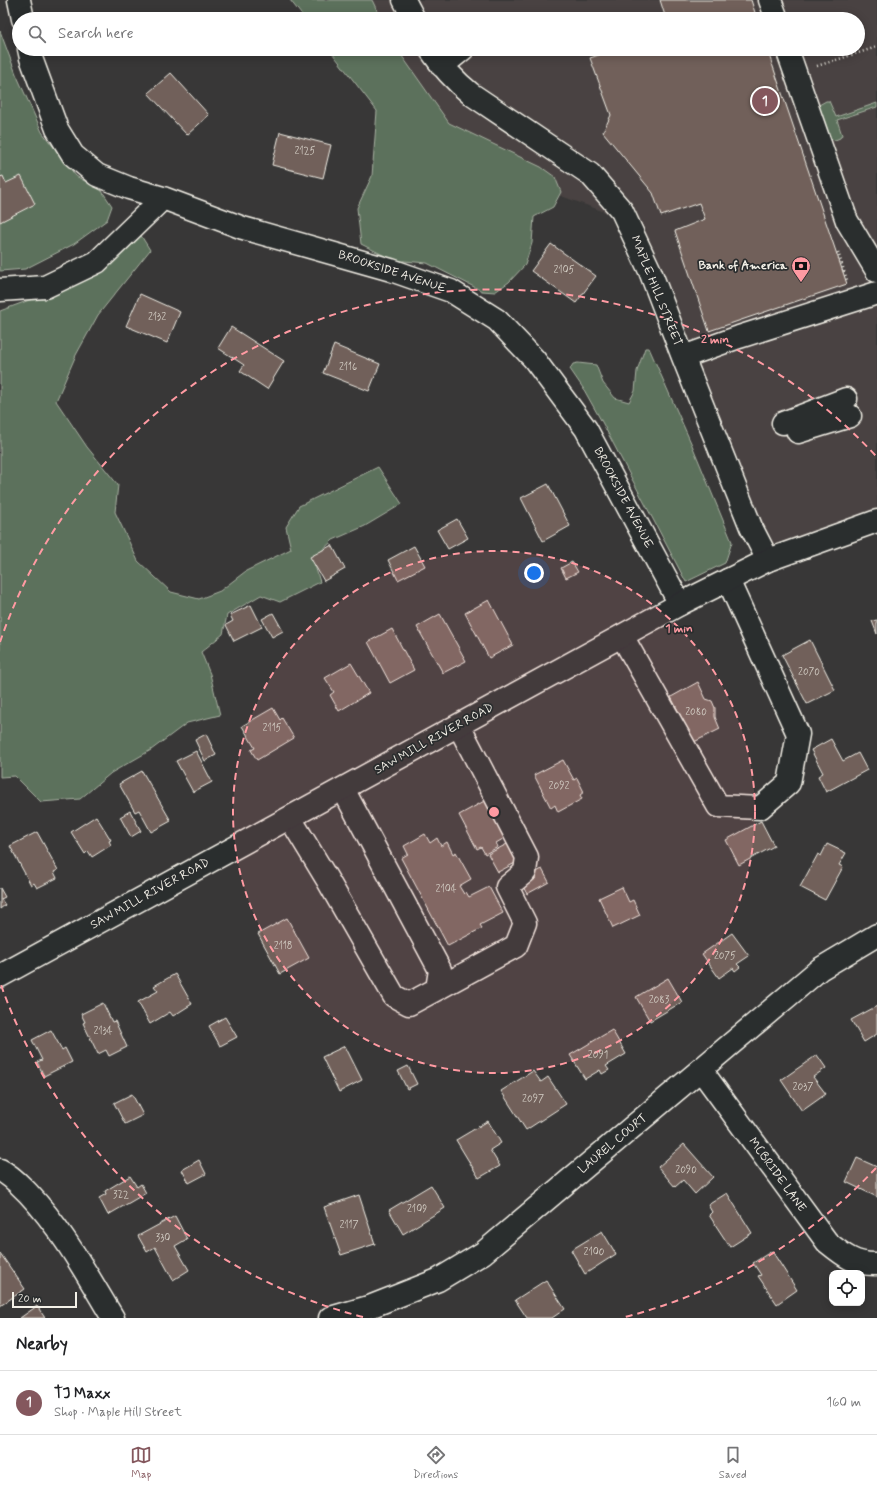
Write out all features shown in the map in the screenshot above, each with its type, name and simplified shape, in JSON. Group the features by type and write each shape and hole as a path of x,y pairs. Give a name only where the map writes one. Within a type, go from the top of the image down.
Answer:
{"main road":[{"path":"19,0 22,12"},
{"path":"404,0 410,12"},
{"path":"770,0 774,12"},
{"name":"BROOKSIDE AVENUE","path":"31,56 57,129 73,155 97,174 129,188 163,198 243,228 391,270 451,291 497,320 534,359 586,429 680,604"},
{"path":"789,56 847,220 877,271"},
{"name":"MAPLE HILL STREET","path":"436,58 456,81 471,94 590,174 622,211 650,271 751,527 768,560"},
{"path":"0,290 45,288 97,262 163,198"},
{"path":"683,357 739,336 877,292"},
{"path":"786,429 848,407"},
{"name":"SAW MILL RIVER ROAD","path":"0,976 680,604 768,560 877,521"},
{"path":"622,636 718,806 760,808 790,783 798,734 728,580"},
{"path":"290,818 394,996 409,1004 516,946 524,923 508,886 525,872 527,857 459,726"},
{"path":"343,789 440,970 437,989"},
{"name":"LAUREL COURT","path":"330,1318 372,1306 438,1280 483,1253 820,969 877,935"},
{"name":"MCBRIDE LANE","path":"701,1070 826,1242 845,1257 872,1264"},
{"path":"0,1170 5,1172 23,1188 43,1210 63,1237 113,1318"}],"path":[{"path":"865,51 877,47"},
{"path":"795,73 849,56"},
{"path":"838,250 848,282"}],"shaded area":[{"path":"360,0 877,0 877,526 768,560 621,218 518,180 449,143 391,56 865,56 865,12 366,12"}],"green space":[{"path":"290,0 372,0 378,12 299,12"},
{"path":"0,31 16,74 42,132 76,176 102,191 112,206 107,220 74,244 25,269 0,271"},
{"path":"334,56 402,56 449,123 541,167 555,177 561,192 553,207 534,217 532,243 525,265 509,282 495,292 482,291 427,263 393,260 361,244 357,208 372,176 377,111"},
{"path":"829,101 836,117 877,103 877,107 837,120 842,135 840,138 835,140 830,139 819,109 819,105"},
{"path":"140,234 150,250 98,315 76,355 56,401 87,447 118,485 115,512 138,561 171,592 199,599 220,591 246,571 291,549 286,527 299,506 378,467 402,504 365,526 333,540 313,559 320,582 280,602 261,595 227,615 223,634 201,652 210,674 220,715 187,723 151,750 111,773 80,799 41,802 15,776 0,777 0,311 99,274"},
{"path":"645,348 649,348 692,445 732,542 725,563 686,582 602,422 583,388 570,369 573,364 578,363 596,365 603,383 615,398 629,402 635,391 637,371"}],"building":[{"path":"660,0 751,0 755,12 664,12"},
{"path":"596,56 769,56 847,284 709,331 675,231 705,219 699,203 661,216 653,193 603,132 611,115 590,58"},
{"path":"171,73 209,115 187,135 148,93"},
{"path":"280,132 331,145 323,178 272,165"},
{"path":"3,176 6,183 21,176 35,204 0,222 0,177"},
{"path":"551,244 596,276 576,303 531,271"},
{"path":"140,294 180,312 167,343 126,326"},
{"path":"231,327 284,361 267,389 240,371 244,365 218,348"},
{"path":"334,345 380,364 369,391 323,373"},
{"path":"548,484 570,526 543,541 521,498"},
{"path":"457,519 468,538 448,549 437,530"},
{"path":"332,545 345,569 324,581 310,557"},
{"path":"414,546 425,566 398,580 388,560"},
{"path":"572,562 578,572 566,578 561,568"},
{"path":"489,600 513,645 489,658 465,613"},
{"path":"251,605 262,627 234,641 226,625 233,621 230,615"},
{"path":"273,613 283,631 272,637 262,619"},
{"path":"440,614 466,661 443,673 417,627"},
{"path":"877,620 877,634 872,621"},
{"path":"392,629 414,670 390,683 368,642"},
{"path":"810,640 835,690 807,704 782,655"},
{"path":"351,663 369,693 339,711 330,695 334,692 325,678"},
{"path":"698,682 706,699 712,701 715,708 715,717 720,729 694,742 671,697"},
{"path":"273,708 280,720 282,718 294,738 257,760 251,750 255,748 242,726"},
{"path":"206,734 216,755 205,761 195,740"},
{"path":"831,739 843,761 858,753 867,770 826,792 818,776 823,773 811,750"},
{"path":"196,751 212,782 193,792 176,761"},
{"path":"563,760 574,780 577,778 584,792 580,795 582,799 558,812 555,805 551,808 534,775"},
{"path":"142,771 171,821 151,832 139,810 135,812 119,784"},
{"path":"488,799 508,836 496,843 498,847 485,854 481,847 477,849 459,815"},
{"path":"130,811 141,831 131,837 120,817"},
{"path":"96,816 111,840 109,841 111,845 92,857 88,851 85,854 71,832"},
{"path":"761,821 774,846 739,865 726,840"},
{"path":"37,832 58,870 54,872 57,878 37,888 34,883 31,885 10,846"},
{"path":"425,834 430,843 437,838 441,846 447,842 453,854 456,852 471,879 459,886 464,894 466,892 469,897 489,887 503,913 480,925 482,928 448,946 401,858 408,854 404,846"},
{"path":"509,843 519,861 498,872 488,854"},
{"path":"827,844 846,853 839,865 843,867 825,900 800,887 818,854 821,856"},
{"path":"542,869 549,882 527,894 520,881"},
{"path":"622,887 629,902 633,900 640,915 613,928 599,898"},
{"path":"0,888 5,897 1,899 5,905 0,909"},
{"path":"287,918 309,958 280,974 258,934"},
{"path":"732,933 749,956 737,964 740,967 735,971 733,968 719,978 702,954"},
{"path":"175,974 192,1004 173,1016 170,1012 150,1024 138,1002 158,991 154,986"},
{"path":"668,978 682,1002 650,1021 636,997"},
{"path":"103,1003 112,1022 115,1021 127,1047 109,1056 106,1050 98,1054 83,1023 85,1022 81,1014"},
{"path":"877,1006 877,1034 864,1042 851,1020"},
{"path":"225,1017 237,1037 220,1046 209,1026"},
{"path":"51,1030 62,1050 65,1048 72,1062 44,1076 37,1062 42,1060 32,1040"},
{"path":"612,1030 626,1054 606,1066 609,1070 602,1074 600,1070 585,1079 570,1055"},
{"path":"345,1046 362,1080 339,1092 322,1057"},
{"path":"817,1055 826,1068 813,1077 826,1094 802,1111 781,1080"},
{"path":"408,1066 417,1084 407,1089 398,1071"},
{"path":"533,1071 541,1082 548,1077 566,1104 526,1130 501,1091"},
{"path":"132,1094 143,1115 125,1124 114,1103"},
{"path":"488,1121 501,1143 490,1150 500,1166 479,1178 456,1140"},
{"path":"684,1144 713,1177 695,1194 683,1180 675,1187 658,1167"},
{"path":"857,1158 877,1167 877,1197 846,1182"},
{"path":"199,1160 206,1174 189,1183 182,1170"},
{"path":"130,1176 137,1187 141,1184 146,1193 108,1215 99,1198 106,1194 105,1191"},
{"path":"431,1185 445,1208 403,1234 389,1210"},
{"path":"727,1193 752,1233 730,1247 709,1215 712,1212 708,1205"},
{"path":"359,1195 375,1244 341,1255 324,1207"},
{"path":"175,1216 187,1239 175,1246 189,1270 173,1280 155,1247 147,1252 138,1236"},
{"path":"602,1231 616,1254 585,1274 571,1250"},
{"path":"772,1251 797,1290 777,1304 758,1276 761,1275 753,1263"},
{"path":"0,1253 25,1289 0,1306"},
{"path":"546,1280 565,1309 552,1318 527,1318 515,1300"},
{"path":"37,1306 45,1318 20,1318"}],"place":[{"name":"TJ Maxx","path":"765,101"},
{"name":"Bank of America","path":"801,283"}]}
